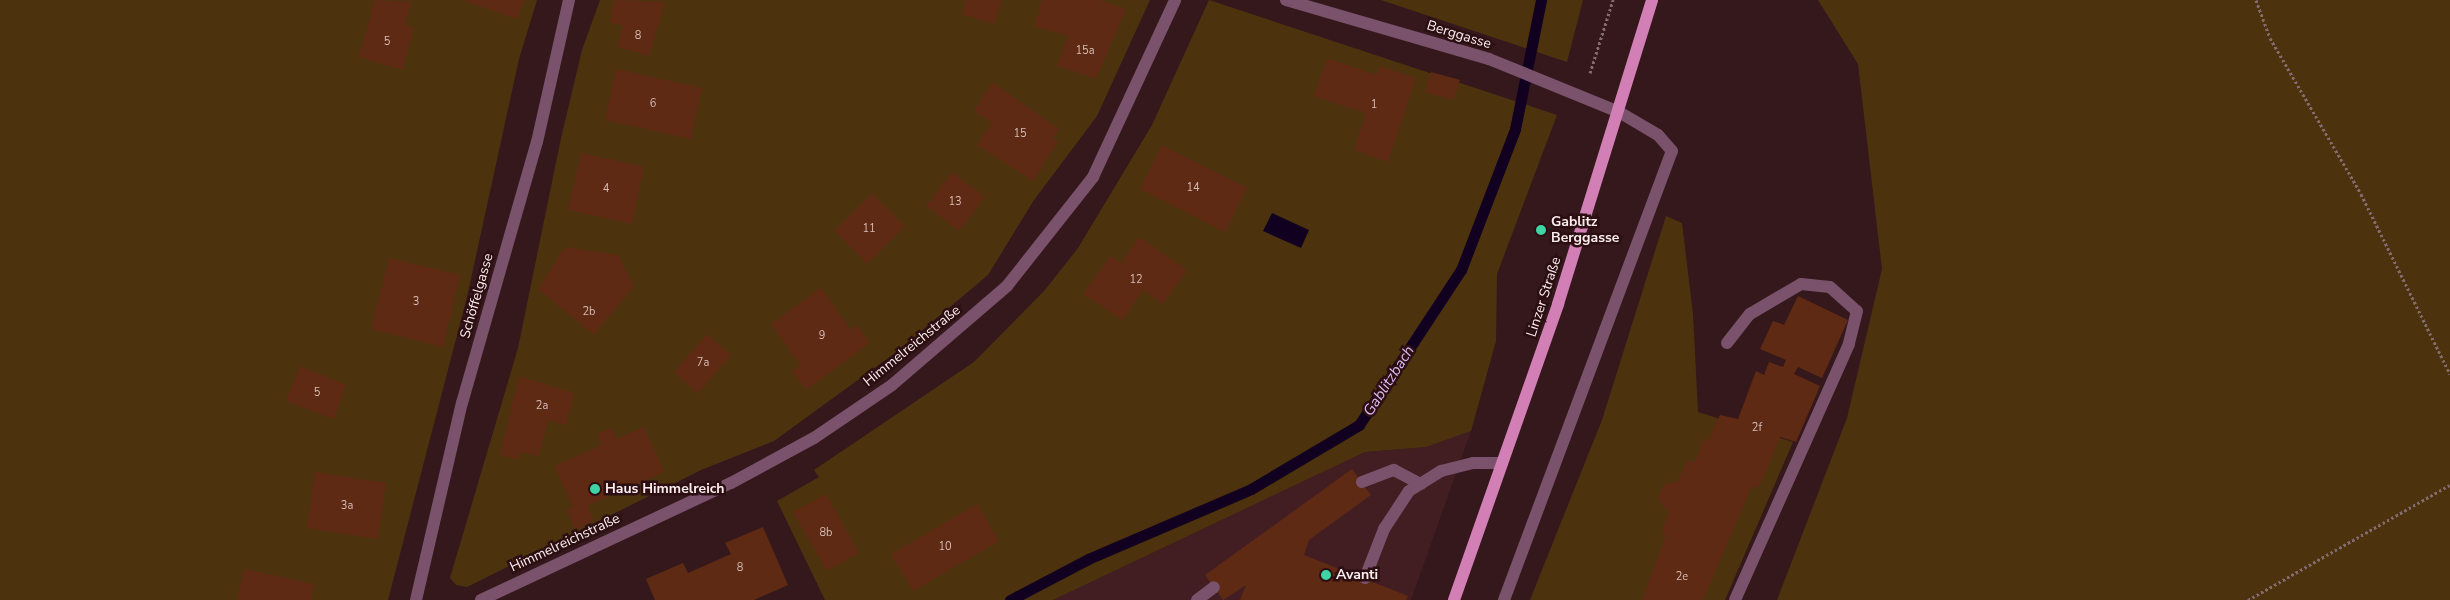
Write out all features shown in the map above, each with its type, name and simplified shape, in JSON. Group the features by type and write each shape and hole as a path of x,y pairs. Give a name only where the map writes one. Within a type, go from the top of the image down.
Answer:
{"main road":[{"name":"Linzer Straße","path":"1454,600 1502,463 1619,112 1652,0"}],"street":[{"name":"Schöffelgasse","path":"416,600 462,403 537,142 569,0"},
{"name":"Himmelreichstraße","path":"481,600 731,483 814,438 892,385 1008,286 1093,176 1175,0"},
{"name":"Berggasse","path":"1286,0 1489,59 1619,112 1658,135 1672,151 1504,600"},
{"path":"1727,343 1750,314 1801,284 1830,287 1857,311 1848,344 1735,600"},
{"path":"1365,578 1384,529 1409,491 1449,469 1502,463"},
{"path":"1362,482 1394,470 1420,484"},
{"path":"1197,600 1214,587"}],"path":[{"path":"1582,97 1613,0"},
{"path":"2256,0 2270,38 2360,194 2450,374"},
{"path":"2248,600 2450,485"}],"shaded area":[{"path":"0,0 537,0 519,59 467,297 388,600 0,600"},
{"path":"600,0 1150,0 1097,116 1034,200 988,275 895,353 774,441 701,470 467,587 456,585 450,578 518,348 561,138 582,50"},
{"path":"1209,0 1557,115 1497,274 1496,341 1471,431 1426,447 1365,452 1053,600 825,600 777,501 819,477 814,470 974,362 1045,290 1078,248 1152,125"},
{"path":"1381,0 1583,0 1567,62"},
{"path":"1818,0 2450,0 2450,600 1777,600 1847,418 1882,269 1858,64"},
{"path":"1272,213 1309,230 1301,248 1263,231"},
{"path":"1666,216 1682,223 1693,314 1698,412 1793,442 1725,600 1530,600 1602,420"},
{"path":"1471,431 1411,600 1053,600 1365,452 1426,447"}],"building":[{"path":"375,0 412,2 405,25 414,28 402,70 359,57"},
{"path":"462,0 524,0 517,19"},
{"path":"615,0 665,2 649,56 617,46 623,26 609,22"},
{"path":"966,0 1002,0 994,24 962,14"},
{"path":"1042,0 1099,0 1126,9 1096,79 1057,66 1068,36 1034,26"},
{"path":"1327,58 1376,75 1380,66 1416,78 1388,162 1354,150 1366,113 1314,96"},
{"path":"616,69 702,88 691,139 605,120"},
{"path":"1431,72 1460,80 1453,100 1425,92"},
{"path":"992,82 1059,129 1053,139 1058,142 1033,181 977,145 992,122 974,111"},
{"path":"1162,145 1247,188 1225,232 1140,189"},
{"path":"581,153 644,167 632,224 568,210"},
{"path":"952,172 985,197 959,231 926,206"},
{"path":"872,193 905,226 867,264 834,231"},
{"path":"1139,237 1187,270 1163,304 1143,290 1122,320 1083,294 1110,256 1121,263"},
{"path":"565,247 618,255 634,286 594,335 538,289"},
{"path":"389,258 460,275 443,347 371,329"},
{"path":"821,288 851,330 857,325 870,343 806,390 792,371 800,365 771,324"},
{"path":"1798,296 1848,320 1822,378 1798,367 1794,374 1820,386 1796,442 1780,437 1759,488 1752,486 1703,600 1642,600 1666,535 1661,534 1669,513 1658,499 1663,485 1678,481 1687,460 1695,462 1703,439 1708,440 1720,415 1738,419 1756,371 1764,375 1769,362 1783,367 1786,360 1760,349 1773,321 1784,325"},
{"path":"707,334 731,355 698,393 674,372"},
{"path":"300,366 346,385 334,419 286,401"},
{"path":"519,376 574,393 566,425 548,420 539,456 520,452 519,460 500,455"},
{"name":"Haus Himmelreich","path":"644,427 664,472 587,506 594,521 575,530 567,510 573,507 554,466 602,445 597,434 611,428 616,439"},
{"path":"1352,469 1371,495 1309,540 1304,555 1408,596 1406,600 1240,600 1246,585 1223,600 1205,575"},
{"path":"315,472 386,483 378,539 307,528"},
{"path":"826,494 859,553 827,571 793,512"},
{"path":"977,504 999,541 913,591 891,554"},
{"path":"763,527 788,585 754,600 655,600 646,579 683,563 688,573 731,554 725,543"},
{"path":"244,569 314,584 311,600 237,600"}],"waterway":[{"name":"Gablitzbach","path":"1010,600 1088,559 1251,489 1359,425 1461,270 1515,129 1541,0"}],"place":[{"name":"Gablitz Berggasse","path":"1541,230"},
{"name":"Haus Himmelreich","path":"595,489"},
{"name":"Avanti","path":"1326,575"}]}
